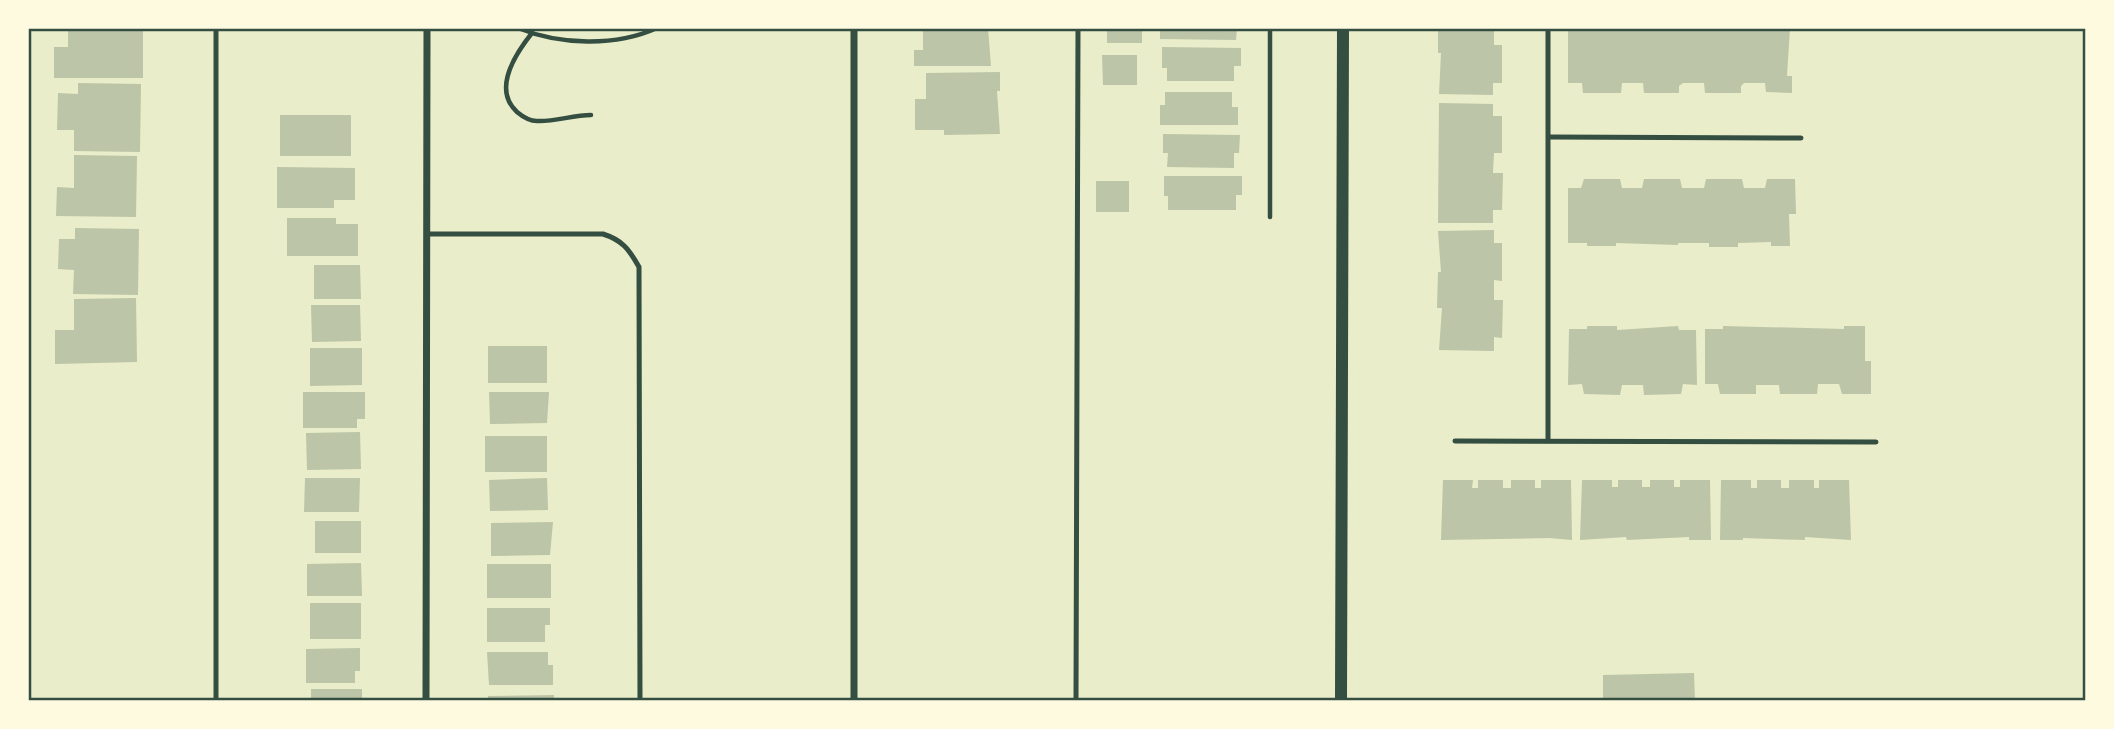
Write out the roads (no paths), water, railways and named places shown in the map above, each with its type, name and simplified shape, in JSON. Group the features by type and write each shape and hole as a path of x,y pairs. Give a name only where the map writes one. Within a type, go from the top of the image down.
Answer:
{"street":[{"path":"426,701 427,28"},
{"path":"854,28 854,701"},
{"path":"1341,701 1343,28"}],"lane":[{"path":"216,28 216,701"},
{"path":"1076,701 1078,28"},
{"path":"1548,28 1548,440"},
{"path":"1549,137 1801,138"},
{"path":"426,233 603,234 617,239 629,248 639,267 640,701"},
{"path":"1455,441 1876,442"}]}
